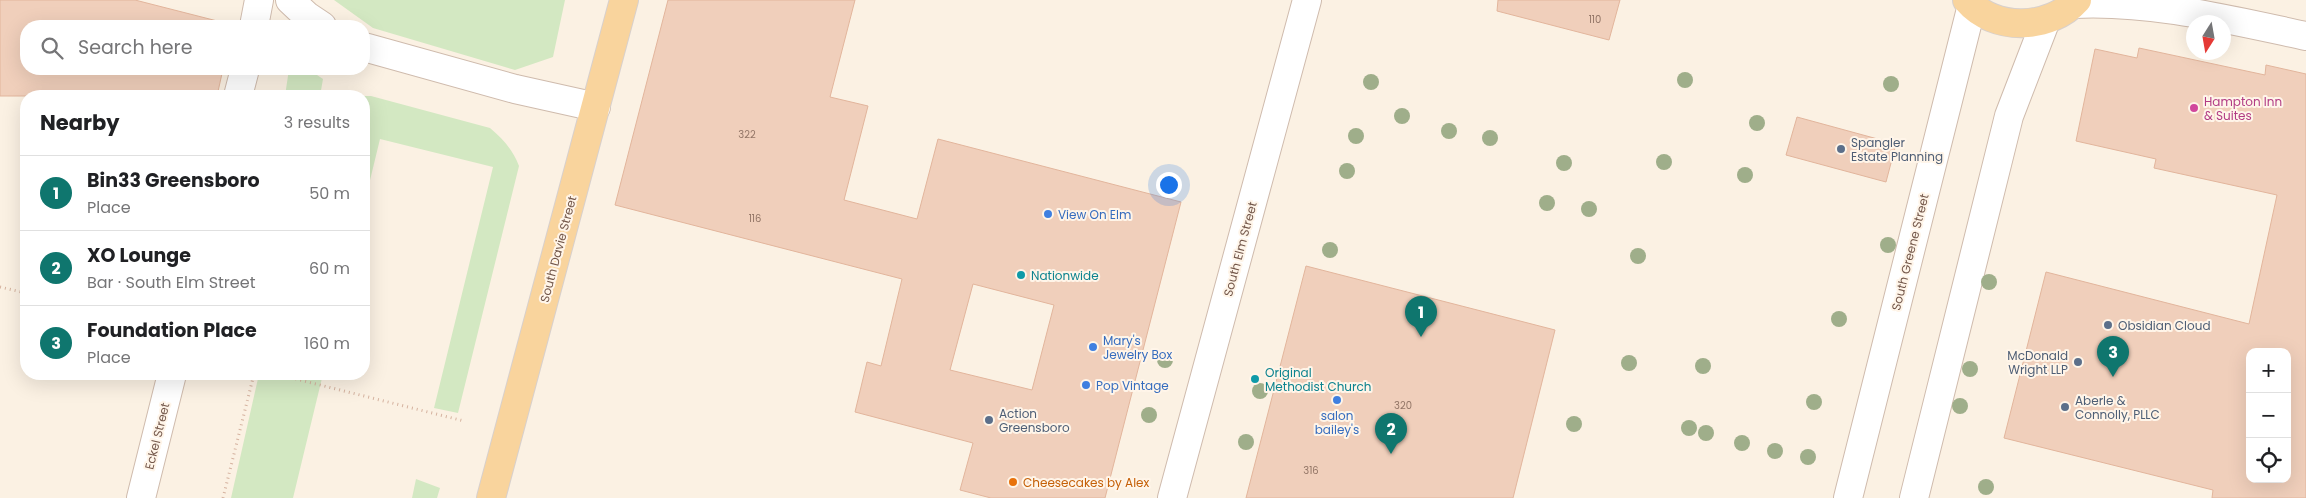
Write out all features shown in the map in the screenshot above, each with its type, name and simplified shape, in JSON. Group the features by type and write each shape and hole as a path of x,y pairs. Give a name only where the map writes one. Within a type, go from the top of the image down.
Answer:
{"main road":[{"name":"South Davie Street","path":"491,498 624,0"},
{"path":"1970,3 1988,16 2007,22 2027,24 2046,20 2062,13 2075,2"}],"street":[{"path":"255,20 259,0"},
{"path":"290,0 313,20"},
{"name":"South Elm Street","path":"1172,498 1307,0"},
{"path":"2075,2 2122,2 2168,8 2306,36"},
{"name":"South Greene Street","path":"1848,498 1970,3"},
{"path":"1914,498 2009,116 2046,20"},
{"path":"370,49 515,89 596,107"},
{"path":"240,90 243,75"},
{"name":"Eckel Street","path":"141,498 170,380"}],"path":[{"path":"0,287 20,292"},
{"path":"223,498 252,380"},
{"path":"300,380 464,421"}],"green space":[{"path":"334,0 565,0 553,57 515,70 373,28 370,26 370,20 362,20"},
{"path":"288,75 317,75 323,79 321,90 286,90"},
{"path":"370,96 490,128 507,145 519,166 458,413 434,408 493,167 380,139 370,180"},
{"path":"258,380 322,380 293,498 231,498"},
{"path":"416,479 440,488 437,498 412,498"}],"building":[{"path":"0,0 135,0 213,20 20,20 20,75 222,75 218,90 20,90 20,96 0,96"},
{"path":"668,0 855,0 830,97 868,106 844,200 917,219 938,139 1181,202 1105,498 991,498 960,490 973,443 855,412 867,362 881,366 902,279 615,205","holes":["973,284 1054,305 1032,390 950,370"]},
{"path":"1498,0 1620,0 1609,40 1497,11"},
{"path":"2139,48 2186,58 2186,60 2195,60 2265,75 2266,65 2306,74 2306,498 2212,498 2213,490 2004,438 2046,272 2249,324 2277,195 2154,168 2156,159 2076,141 2095,49 2137,58"},
{"name":"Spangler Estate Planning","path":"1797,117 1896,144 1886,182 1786,155"},
{"path":"1306,266 1555,330 1513,498 1246,498"}],"place":[{"name":"Hampton Inn & Suites","path":"2194,108"},
{"name":"Spangler Estate Planning","path":"1841,149"},
{"name":"View On Elm","path":"1048,214"},
{"name":"Nationwide","path":"1021,275"},
{"name":"Obsidian Cloud","path":"2108,325"},
{"name":"Bin33 Greensboro","path":"1421,337"},
{"name":"Mary's Jewelry Box","path":"1093,347"},
{"name":"McDonald Wright LLP","path":"2078,362"},
{"name":"Foundation Place","path":"2113,377"},
{"name":"Original Methodist Church","path":"1255,379"},
{"name":"Pop Vintage","path":"1086,385"},
{"name":"salon bailey's","path":"1337,400"},
{"name":"Aberle & Connolly, PLLC","path":"2065,407"},
{"name":"Action Greensboro","path":"989,420"},
{"name":"XO Lounge","path":"1391,454"},
{"name":"Cheesecakes by Alex","path":"1013,482"}]}
